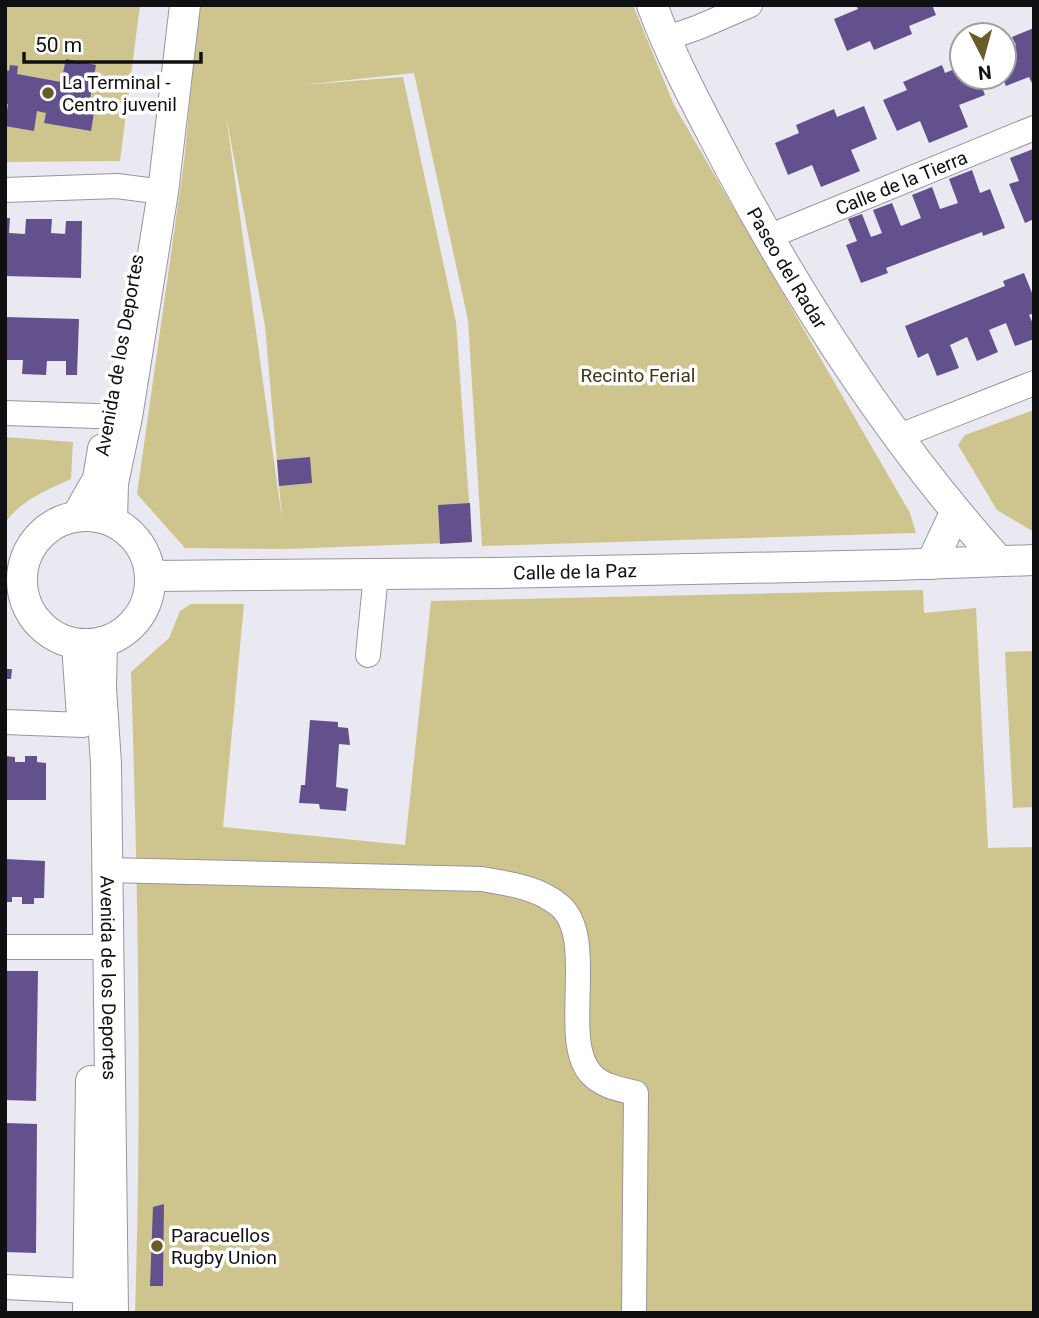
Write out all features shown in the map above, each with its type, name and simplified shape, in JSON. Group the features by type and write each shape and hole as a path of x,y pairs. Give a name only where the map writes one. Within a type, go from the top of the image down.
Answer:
{"street":[{"name":"Avenida de los Deportes","path":"155,191 169,5"},
{"name":"Avenida de los Deportes","path":"112,520 118,416 185,5"},
{"name":"Paseo del Radar","path":"652,5 677,68 768,237 897,436 955,513 999,561"},
{"path":"664,39 750,5"},
{"name":"Calle de la Tierra","path":"768,237 1034,128"},
{"path":"5,190 117,186 155,191"},
{"path":"897,436 1034,383"},
{"path":"5,413 118,416"},
{"name":"Avenida de los Deportes","path":"77,516 98,479 118,416"},
{"path":"931,564 955,513"},
{"path":"89,515 112,520 132,535 145,553 151,576 149,594 141,614 126,631 90,643 63,640 50,634 15,597 21,578 15,562 41,533 64,519 89,515"},
{"path":"999,561 1034,559"},
{"name":"Calle de la Paz","path":"151,576 999,561"},
{"path":"368,655 376,574"},
{"name":"Avenida de los Deportes","path":"90,643 83,725 100,948 101,1303"},
{"name":"Avenida de los Deportes","path":"90,643 101,688 106,764 106,870 100,948"},
{"path":"5,722 83,725"},
{"path":"106,870 482,879 527,887 560,905 576,932 579,1052 590,1073 609,1087 636,1093 635,1313"},
{"path":"5,947 100,948"},
{"path":"5,1287 101,1303"}],"green space":[{"path":"5,5 140,5 120,161 5,162"},
{"name":"Recinto Ferial","path":"199,5 633,5 674,105 910,513 916,533 482,546 468,320 414,73 301,85 403,77 456,322 472,542 286,549 185,548 137,494 184,162","holes":["226,115 265,326 282,519"]},
{"path":"1034,410 1034,532 997,510 958,445 965,435"},
{"path":"5,437 73,442 71,479 27,502 5,523"},
{"path":"923,590 924,613 976,608 988,848 1034,847 1034,1313 135,1313 138,992 131,672 169,638 180,611 191,604 244,604 223,827 405,845 431,601"},
{"path":"1034,651 1034,807 1013,808 1005,652"}],"building":[{"path":"856,5 932,5 936,15 909,26 912,34 874,50 870,41 847,51 834,19 858,9"},
{"path":"1034,28 1034,87 1029,77 1018,81 1018,35"},
{"name":"La Terminal - Centro juvenil","path":"66,59 96,65 88,111 94,113 91,131 44,123 46,113 37,111 34,131 5,126 8,104 5,104 5,70 9,71 10,65 18,66 17,74 61,82"},
{"path":"942,65 945,73 948,72 948,91 983,91 985,95 959,105 968,127 929,143 920,121 897,131 883,100 907,90 903,82"},
{"path":"864,106 877,139 851,150 860,171 821,187 812,165 788,175 775,143 799,133 796,125 834,109 837,117"},
{"path":"1033,149 1034,219 1025,223 1009,184 1019,181 1010,158"},
{"path":"972,170 980,193 990,189 1005,228 983,236 982,232 886,268 888,273 861,283 846,245 857,241 848,219 862,214 871,237 882,233 873,210 892,203 901,226 921,218 912,195 932,187 940,209 958,203 949,179"},
{"path":"5,218 10,218 9,233 25,234 26,219 52,219 51,233 65,234 66,221 82,221 81,278 5,276"},
{"path":"1024,273 1034,298 1034,313 1029,315 1034,326 1034,339 1015,346 1006,323 989,330 998,352 977,361 967,337 950,345 959,368 937,376 928,353 918,358 905,326 1005,286 1003,281"},
{"path":"5,317 79,319 77,375 66,375 66,361 47,361 46,375 22,374 23,360 5,360"},
{"path":"310,457 312,483 279,486 277,460"},
{"path":"470,503 472,542 440,544 438,505"},
{"path":"5,669 12,669 11,679 5,679"},
{"path":"310,720 338,722 338,727 348,728 350,745 339,744 336,787 348,789 346,811 320,809 319,804 299,803 301,785 305,785"},
{"path":"5,756 15,757 15,762 25,762 25,756 37,756 37,762 46,763 46,800 5,800"},
{"path":"5,859 45,861 44,898 34,898 34,904 22,904 22,897 12,897 12,902 5,902"},
{"path":"5,971 38,971 36,1101 5,1100"},
{"path":"5,1123 37,1124 36,1253 5,1252"},
{"name":"Paracuellos Rugby Union","path":"164,1204 163,1286 150,1286 153,1207"}],"place":[{"name":"La Terminal - Centro juvenil","path":"48,93"},
{"name":"Paracuellos Rugby Union","path":"157,1246"}]}
